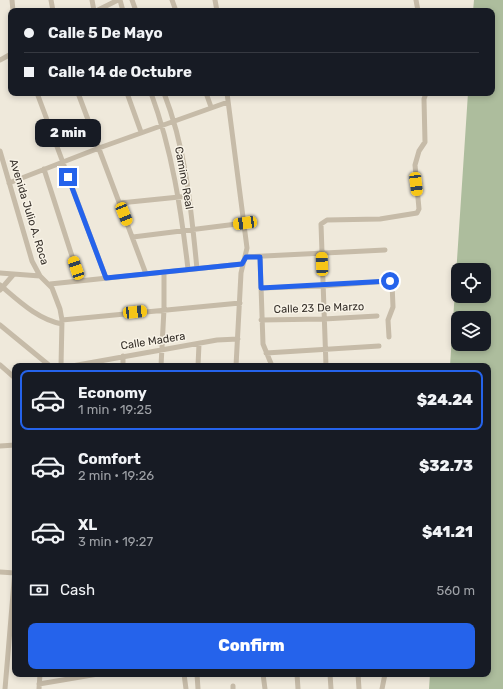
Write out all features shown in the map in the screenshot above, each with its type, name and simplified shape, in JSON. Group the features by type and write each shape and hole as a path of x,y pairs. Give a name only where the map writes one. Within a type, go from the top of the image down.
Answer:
{"street":[{"path":"102,8 119,0"},
{"path":"38,96 106,278"},
{"path":"79,96 146,274"},
{"path":"127,96 141,132"},
{"name":"Camino Real","path":"152,96 169,149 178,197 188,269"},
{"name":"Camino Real","path":"165,96 174,121 182,154 189,196 197,268"},
{"path":"207,96 211,107"},
{"path":"227,96 245,223 247,248 246,257 242,264 236,363"},
{"path":"326,363 321,224 324,220 380,219 417,213 419,209 414,165 419,151 425,142 425,96"},
{"path":"9,183 162,124 228,102"},
{"name":"Avenida Julio A. Roca","path":"0,151 3,172 9,183 32,261 40,276 50,284 57,299 62,322 61,363"},
{"path":"44,169 80,281"},
{"path":"120,203 189,196"},
{"path":"133,237 193,231 245,223"},
{"path":"246,257 385,250"},
{"path":"260,257 263,344 270,363"},
{"path":"50,284 242,264"},
{"path":"161,363 164,272"},
{"path":"0,273 40,276"},
{"path":"12,275 1,288 37,315 50,322 62,322 164,309 240,303"},
{"path":"261,288 323,286 388,280 391,282 393,306 388,320 389,337"},
{"name":"Calle 23 De Marzo","path":"261,320 377,316"},
{"path":"0,326 46,363"},
{"name":"Calle Madera","path":"90,363 162,349 238,339"},
{"path":"198,363 199,344"},
{"path":"266,354 379,346"},
{"path":"123,356 123,363"},
{"path":"0,365 12,375"},
{"path":"0,446 12,445"},
{"path":"0,572 12,572"},
{"path":"6,689 12,611"},
{"path":"40,677 39,687 69,677"},
{"path":"184,677 186,689"},
{"path":"198,677 198,689"},
{"path":"264,677 266,689"},
{"path":"297,677 298,689"},
{"path":"330,677 331,689"},
{"path":"358,677 359,689"},
{"path":"382,689 384,677"}],"green space":[{"path":"474,0 503,0 503,689 429,689 430,677 491,677 491,363 450,363 451,351 491,351 491,311 454,311 454,303 491,303 491,263 457,263 468,96 495,96 495,8 473,8"}],"route":[{"path":"68,177 106,278 242,264 246,257 260,257 261,288 323,286 390,281"}]}
